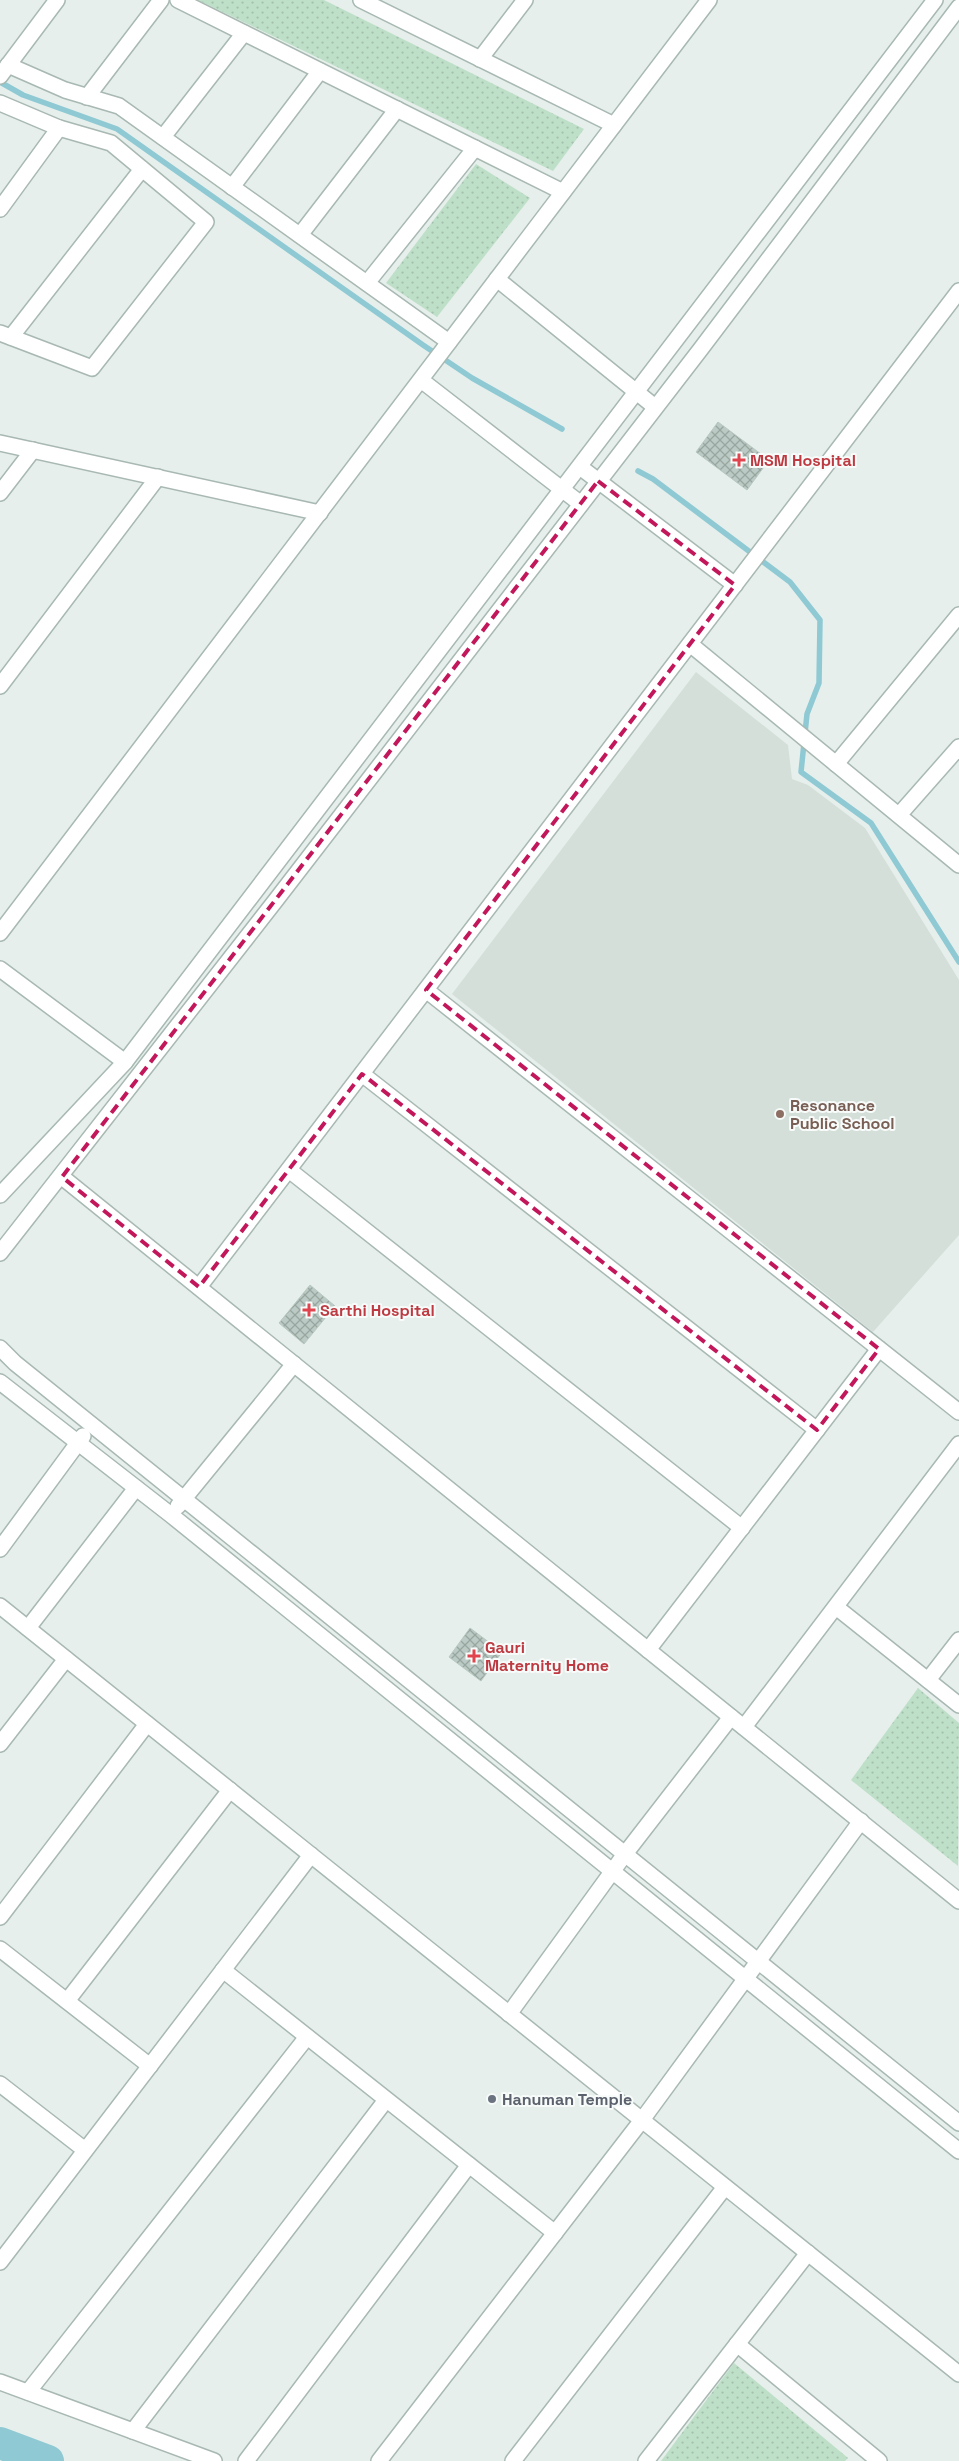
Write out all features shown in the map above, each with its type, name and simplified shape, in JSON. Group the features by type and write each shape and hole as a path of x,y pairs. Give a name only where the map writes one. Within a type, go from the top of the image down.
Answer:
{"street":[{"path":"57,0 3,72 119,106 367,283 442,351"},
{"path":"87,97 162,0"},
{"path":"178,0 563,192"},
{"path":"480,59 525,0"},
{"path":"0,932 709,0"},
{"path":"0,1195 125,1062 935,0"},
{"path":"370,2 614,125"},
{"path":"0,1253 62,1177 956,16"},
{"path":"163,137 244,33"},
{"path":"232,187 320,71"},
{"path":"0,104 59,128 111,143 142,168 206,222 92,368 5,335 142,168"},
{"path":"300,235 396,109"},
{"path":"0,209 59,128"},
{"path":"367,283 475,148"},
{"path":"497,280 656,407"},
{"path":"199,1288 764,546 952,312 959,291"},
{"path":"421,380 580,504"},
{"path":"0,443 320,513"},
{"path":"0,493 33,450"},
{"path":"580,467 735,585"},
{"path":"0,686 158,478"},
{"path":"836,764 959,615"},
{"path":"690,644 959,865"},
{"path":"899,815 959,747"},
{"path":"0,969 125,1062"},
{"path":"426,990 959,1412"},
{"path":"362,1074 817,1430"},
{"path":"289,1170 742,1528"},
{"path":"62,1177 861,1821 957,1895"},
{"path":"0,1348 15,1363 959,2124"},
{"path":"648,1650 879,1349"},
{"path":"170,1515 294,1364"},
{"path":"0,1382 170,1515 959,2151"},
{"path":"0,1549 92,1424"},
{"path":"744,1727 959,1444"},
{"path":"28,1628 136,1488"},
{"path":"0,1606 959,2374"},
{"path":"836,1606 959,1705"},
{"path":"928,1680 959,1640"},
{"path":"0,1744 66,1659"},
{"path":"509,2014 625,1854 732,1717"},
{"path":"0,1917 147,1724"},
{"path":"68,2001 230,1790"},
{"path":"379,2461 642,2120 861,1821"},
{"path":"0,2262 311,1855"},
{"path":"0,1949 150,2066"},
{"path":"223,1970 555,2233"},
{"path":"28,2392 307,2037"},
{"path":"2,2090 86,2150"},
{"path":"133,2431 386,2100"},
{"path":"246,2461 469,2165"},
{"path":"513,2461 725,2187"},
{"path":"646,2461 808,2253"},
{"path":"737,2344 874,2460"},
{"path":"0,2382 214,2461"}],"highlighted area":[{"path":"598,481 735,585 426,990 879,1349 817,1430 362,1074 199,1287 62,1177"}],"shaded area":[{"name":"Resonance Public School","path":"696,672 788,745 792,779 808,785 865,828 959,980 959,1235 873,1332 452,994"}],"green space":[{"path":"198,0 324,0 584,129 553,171"},
{"path":"476,164 530,198 437,317 386,283"},
{"path":"918,1688 959,1723 958,1866 851,1780"},
{"path":"734,2363 848,2458 845,2461 661,2461"}],"building":[{"path":"718,422 769,460 747,490 696,452"},
{"path":"310,1285 335,1306 304,1344 279,1323"},
{"path":"470,1628 502,1652 481,1681 449,1657"}],"waterway":[{"path":"0,82 23,95 117,129 423,345 472,378 562,429"},
{"path":"638,471 653,479 790,582 820,620 819,683 807,714 801,772 871,823 959,962"},
{"path":"0,2443 48,2461"}],"place":[{"name":"MSM Hospital","path":"739,460"},
{"name":"Resonance Public School","path":"780,1114"},
{"name":"Sarthi Hospital","path":"309,1310"},
{"name":"Gauri Maternity Home","path":"474,1656"},
{"name":"Hanuman Temple","path":"492,2099"}]}
